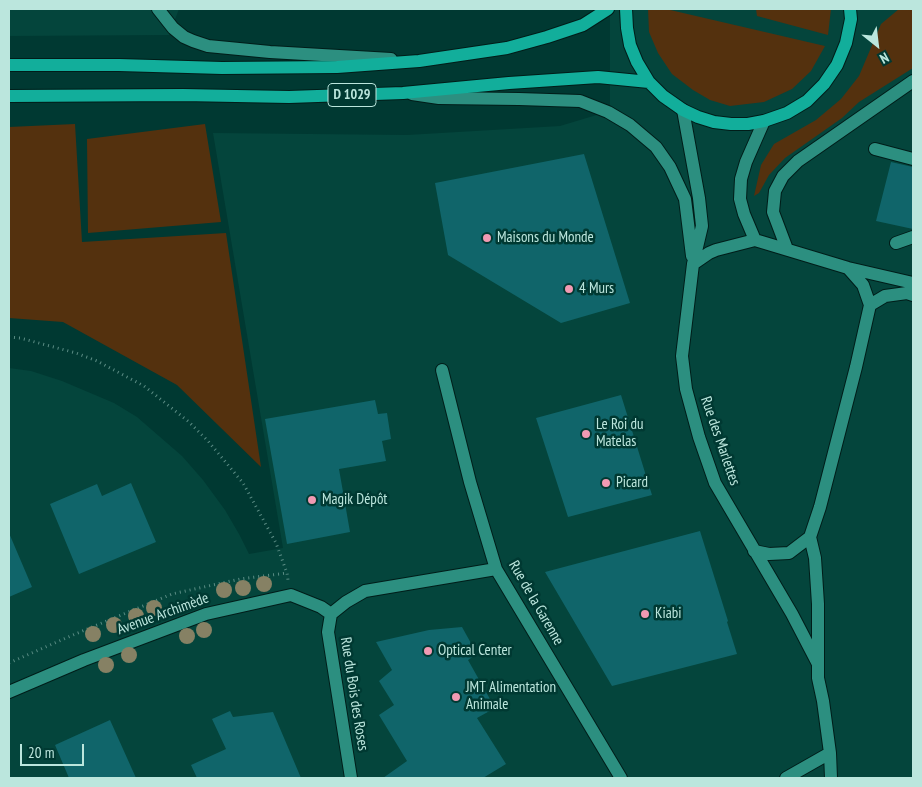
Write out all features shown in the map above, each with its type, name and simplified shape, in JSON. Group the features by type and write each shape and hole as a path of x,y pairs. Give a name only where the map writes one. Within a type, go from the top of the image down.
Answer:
{"main road":[{"name":"D 1029","path":"12,65 119,65 222,68 328,67 419,61 507,48 548,37 583,25 608,9"},
{"path":"626,9 630,45 650,82 663,96 683,110 714,122 730,124 748,124 764,121 787,113 807,101 824,84 837,64 846,43 850,14 861,9"},
{"name":"D 1029","path":"9,96 182,95 289,97 402,93 598,76 650,82"}],"street":[{"path":"158,9 173,28 193,41 208,46 270,52 419,61"},
{"path":"787,249 773,212 775,191 783,176 798,161 913,81"},
{"path":"402,93 439,98 580,101 608,112 630,125 656,147 670,166 685,199 693,264"},
{"path":"683,110 699,198 702,226 693,264"},
{"path":"755,240 740,199 746,162 764,121"},
{"path":"875,149 913,159"},
{"path":"896,243 913,238"},
{"path":"693,264 716,250 755,240 848,268 913,283"},
{"name":"Rue des Marlettes","path":"693,264 682,356 686,389 699,437 715,483 792,614 818,664"},
{"path":"754,550 769,554 789,553 810,536 820,507 870,305 863,285 848,268"},
{"path":"870,305 885,296 907,293 913,295"},
{"name":"Rue de la Garenne","path":"442,370 470,482 496,569 621,778"},
{"name":"Rue des Marlettes","path":"810,536 815,558 818,604 818,678 823,701 832,778"},
{"path":"291,595 321,607 331,614 364,591 496,569"},
{"name":"Avenue Archimède","path":"9,692 84,660 206,614 291,595"},
{"name":"Rue du Bois des Roses","path":"331,614 328,632 351,778"},
{"path":"786,778 830,753"}],"path":[{"path":"9,337 20,338 76,353 97,361 144,386 189,422 208,441 243,483 276,543 287,573 291,595"},
{"path":"9,663 172,594 240,579 287,573"}],"shaded area":[{"path":"9,9 179,9 169,35 9,36"},
{"path":"610,9 913,9 913,778 9,778 9,368 31,371 62,381 114,403 137,417 182,456 203,480 225,510 249,554 283,548 213,133 407,135 560,126 610,111"},
{"path":"648,9 666,9 825,46 811,71 792,89 764,102 730,106 710,100 672,74 658,53 649,32"},
{"path":"756,9 831,9 828,35 757,16"},
{"path":"899,9 913,9 913,68 859,102 842,118 785,158 769,175 759,193 754,196 761,165 774,144 816,120 841,99 859,76 881,24"},
{"path":"75,124 82,242 226,233 261,467 177,385 63,322 9,318 9,127"},
{"path":"205,124 221,222 88,233 87,139"}],"building":[{"path":"584,154 630,303 561,323 448,255 435,183"},
{"path":"891,162 913,167 913,229 876,221"},
{"path":"621,395 652,495 568,517 536,418"},
{"name":"Magik Dépôt","path":"375,400 378,414 387,413 391,439 382,441 386,461 339,469 350,532 287,544 265,419"},
{"path":"131,483 156,542 79,574 50,504 97,484 102,496"},
{"path":"700,531 737,654 612,686 545,572"},
{"path":"9,533 32,587 9,597"},
{"path":"462,627 477,654 468,660 495,708 477,718 506,764 483,778 383,778 407,761 379,715 394,705 379,681 392,670 376,642 429,630"},
{"path":"230,711 233,717 273,712 301,778 197,778 191,765 226,749 212,719"},
{"path":"110,720 136,778 69,778 55,745"}],"place":[{"name":"Maisons du Monde","path":"487,238"},
{"name":"4 Murs","path":"569,289"},
{"name":"Le Roi du Matelas","path":"586,434"},
{"name":"Picard","path":"606,483"},
{"name":"Magik Dépôt","path":"312,500"},
{"name":"Kiabi","path":"645,614"},
{"name":"Optical Center","path":"428,651"},
{"name":"JMT Alimentation Animale","path":"456,697"}]}
